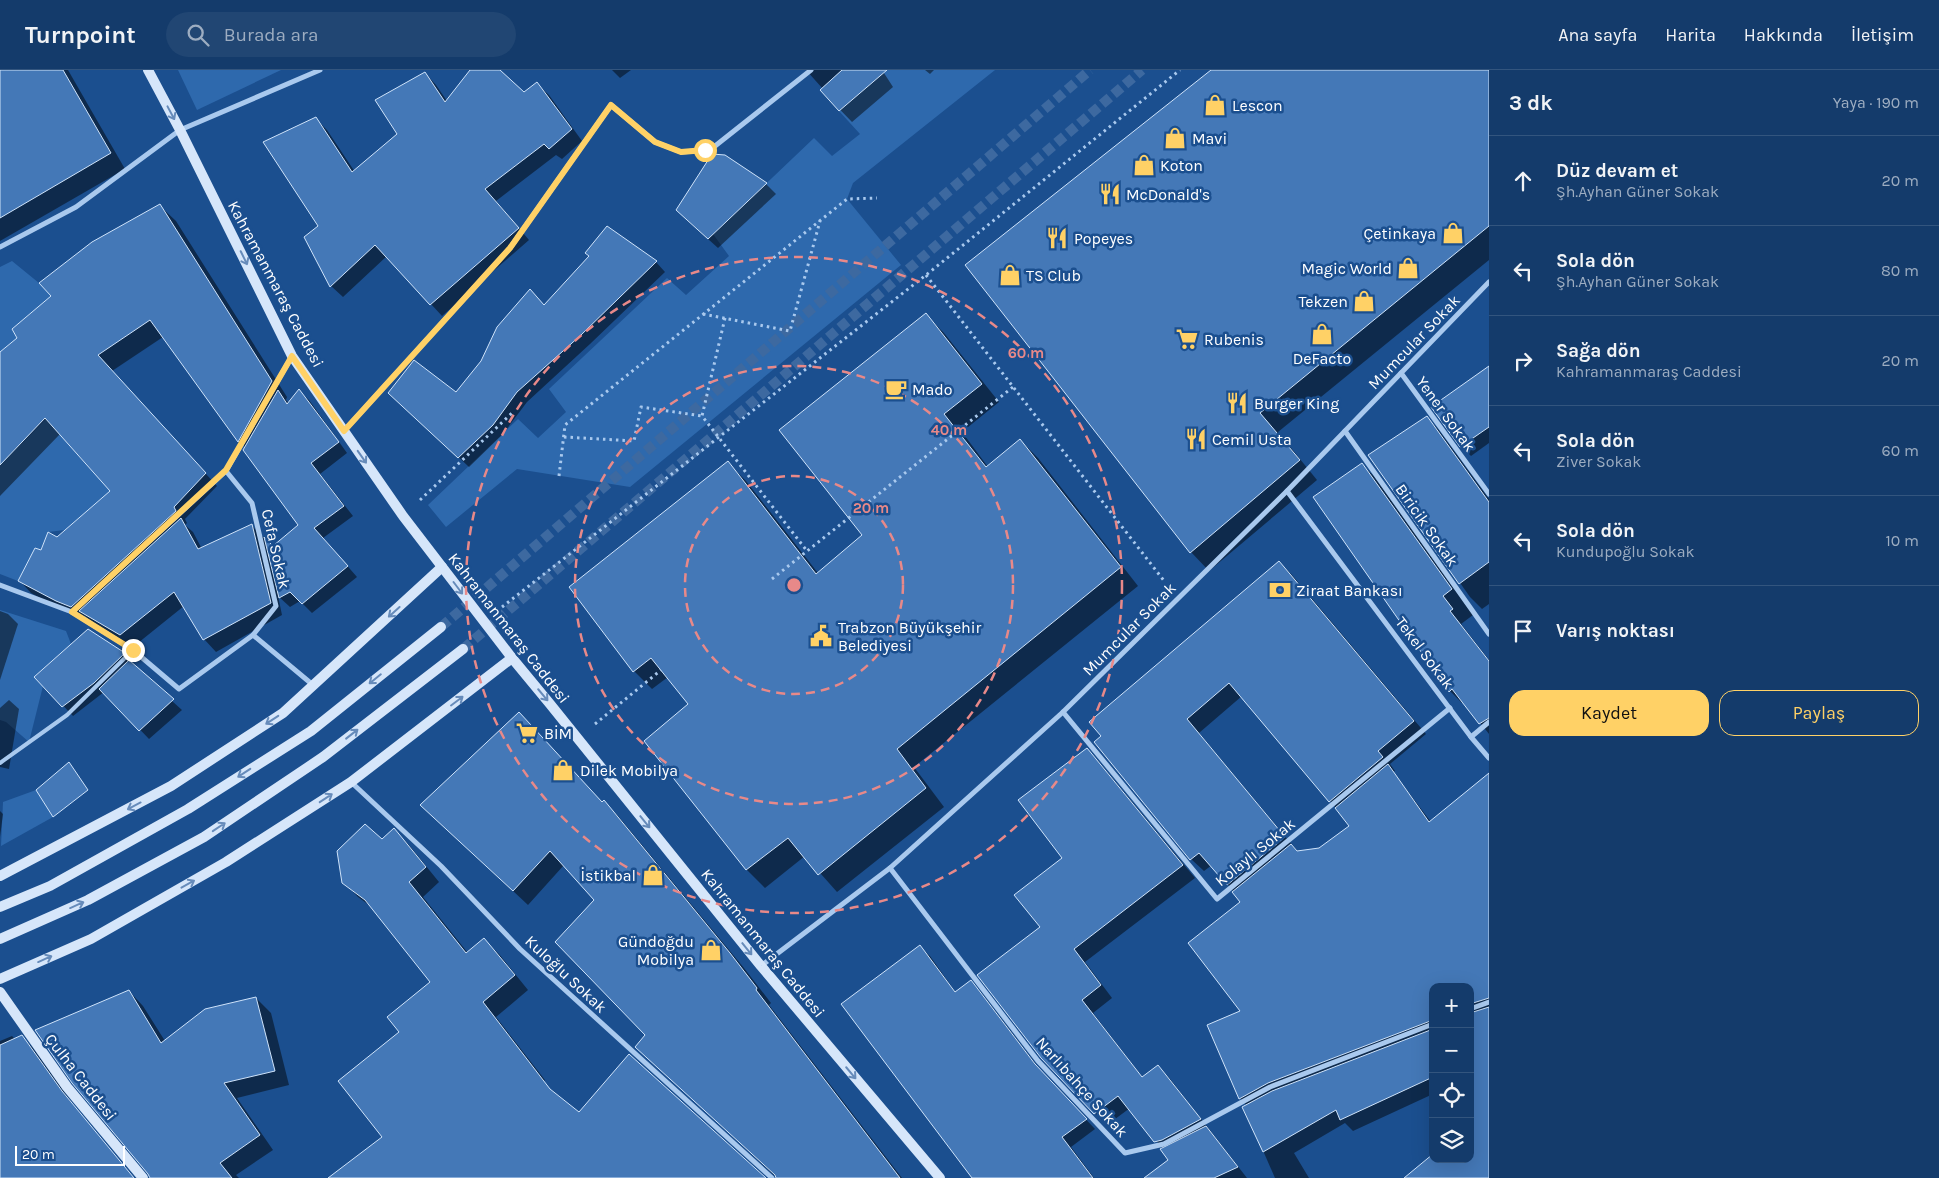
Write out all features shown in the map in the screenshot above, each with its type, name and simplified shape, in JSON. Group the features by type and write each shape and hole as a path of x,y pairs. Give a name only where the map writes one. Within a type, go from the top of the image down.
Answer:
{"main road":[{"name":"Kahramanmaraş Caddesi","path":"148,70 180,130 292,356 403,516 512,658 761,966 940,1178"},
{"path":"0,876 172,786 283,713 442,568"},
{"path":"0,907 50,886 188,809 311,730 441,627"},
{"path":"0,939 88,900 204,838 323,757 463,649"},
{"path":"0,979 91,939 226,862 351,782 512,658"},
{"name":"Çulha Caddesi","path":"0,992 67,1087 143,1178"}],"street":[{"path":"0,247 76,207 180,130 320,70"},
{"path":"344,431 510,248 611,105 655,142 681,152 710,150 811,70"},
{"name":"Mumcular Sokak","path":"761,966 890,868 1063,712 1287,491 1489,282"},
{"path":"72,612 226,470 292,356"},
{"name":"Yener Sokak","path":"1401,373 1489,494"},
{"name":"Biricik Sokak","path":"1345,431 1489,634"},
{"name":"Cefa Sokak","path":"226,470 252,503 276,606 253,634"},
{"name":"Tekel Sokak","path":"1287,491 1450,708 1470,738 1489,758"},
{"path":"0,585 72,612 133,650 179,689 253,634 313,685"},
{"name":"Kolaylı Sokak","path":"1063,712 1217,899 1450,708"},
{"path":"1470,738 1489,722"},
{"name":"Kuloğlu Sokak","path":"351,782 441,866 520,950 772,1178"},
{"name":"Narlıbahçe Sokak","path":"890,868 1038,1061 1125,1152 1164,1144 1270,1087 1429,1026"},
{"path":"1474,1008 1489,1002"}],"lane":[{"path":"0,763 67,716 133,650"}],"path":[{"path":"484,621 926,275 1180,70"},
{"path":"559,476 565,425 847,199 877,198"},
{"path":"703,314 790,331 820,220"},
{"path":"926,275 1153,567"},
{"path":"702,416 725,318"},
{"path":"772,579 1013,387"},
{"path":"564,436 634,441 641,408 702,416 807,551"},
{"path":"403,516 512,413"},
{"path":"592,726 661,670"}],"shaded area":[{"path":"178,70 281,70 197,110"},
{"path":"887,70 995,70 853,183 847,199 901,265 630,487 517,469 446,527 428,505 518,419 538,438 566,412 549,389 667,278 686,295 729,256 713,234 814,138 832,156 860,134 839,111"},
{"path":"12,261 39,283 58,303 31,313 12,329 17,338 0,352 0,267"},
{"path":"46,419 91,470 125,478 65,530 48,532 41,550 35,548 18,581 0,574 0,465"},
{"path":"0,610 66,631 71,644 34,677 43,686 29,742 6,722 0,720"},
{"path":"36,790 53,817 1,846 3,802"}],"building":[{"path":"0,70 63,70 111,153 0,218"},
{"path":"470,70 500,70 524,92 537,82 572,129 549,149 544,144 485,189 519,228 430,305 375,245 330,287 304,237 318,226 263,142 316,117 352,172 397,134 375,100 425,72 445,102"},
{"path":"842,70 887,70 839,111 820,90"},
{"name":"Rubenis","path":"1211,70 1489,70 1489,226 1260,413 1300,460 1190,553 965,265"},
{"path":"712,154 725,155 767,183 708,239 676,210"},
{"path":"160,204 272,381 238,442 150,320 98,355 206,473 174,507 176,511 71,607 18,581 35,548 41,550 48,532 57,537 110,491 45,418 0,465 0,352 17,338 12,329 51,296 39,283 92,242"},
{"path":"607,226 657,261 581,335 517,392 493,425 458,458 388,393 414,360 456,392 481,361 497,327 530,289 544,305 589,256 585,253"},
{"name":"Trabzon Büyükşehir Belediyesi","path":"926,313 982,384 944,414 986,467 1020,439 1121,567 897,749 926,788 818,875 788,838 746,870 644,741 688,704 651,658 633,672 569,587 728,461 816,574 862,535 779,430"},
{"path":"1489,366 1489,427 1460,447 1431,407"},
{"path":"299,389 339,442 311,463 344,506 314,528 348,566 302,604 290,592 279,598 264,537 273,546 298,525 243,450 278,390 287,404"},
{"path":"1427,416 1489,502 1489,562 1459,584 1368,455"},
{"path":"1362,463 1452,589 1443,596 1453,609 1450,611 1489,661 1489,718 1479,724 1452,689 1449,692 1313,497"},
{"path":"181,518 198,549 252,524 271,603 203,640 174,592 120,635 79,611"},
{"path":"1279,561 1414,721 1378,751 1383,757 1329,802 1229,683 1187,719 1285,837 1227,885 1199,853 1190,860 1094,742 1101,736 1089,722"},
{"path":"88,629 125,653 94,683 62,707 34,677"},
{"path":"129,660 174,699 139,731 99,689"},
{"path":"519,712 602,802 604,800 730,953 757,988 756,990 900,1178 776,1178 775,1175 635,1047 645,1035 555,942 594,900 550,851 513,891 420,805"},
{"path":"1087,748 1183,865 1074,949 1101,985 1082,1000 1142,1077 1158,1065 1201,1119 1162,1140 1154,1142 1118,1096 1094,1114 1041,1058 977,975 1040,927 1014,895 1062,858 1018,800"},
{"path":"69,762 88,790 53,817 36,790"},
{"path":"1388,764 1429,822 1489,773 1489,998 1474,1003 1474,983 1429,983 1429,1022 1268,1083 1239,1099 1207,1025 1240,1011 1188,943 1240,902 1232,892 1291,844 1297,851 1319,848 1349,826 1335,808"},
{"path":"365,824 382,839 394,828 426,867 409,882 466,953 484,938 515,975 483,1002 550,1089 579,1112 629,1054 766,1178 328,1178 382,1137 338,1081 399,1032 387,1017 430,982 365,900 342,883 337,851"},
{"path":"920,945 955,992 971,980 1035,1064 1087,1119 1062,1137 1093,1178 972,1178 841,1004"},
{"path":"129,990 161,1043 205,1009 256,997 275,1071 224,1083 260,1135 220,1163 232,1178 150,1178 72,1083 35,1030"},
{"path":"1489,1007 1489,1178 1404,1178 1429,1157 1429,1163 1474,1163 1474,1012"},
{"path":"1429,1031 1429,1079 1340,1120 1336,1110 1263,1152 1242,1107 1272,1091"},
{"path":"22,1035 62,1091 134,1178 0,1178 0,1045"},
{"path":"1206,1126 1238,1167 1214,1178 1144,1178 1168,1160 1160,1149"}],"tunnel":[{"path":"441,627 1090,70"},
{"path":"463,649 1142,70"}],"place":[{"name":"Lescon","path":"1215,105"},
{"name":"Mavi","path":"1175,138"},
{"name":"Koton","path":"1144,165"},
{"name":"McDonald's","path":"1110,194"},
{"name":"Çetinkaya","path":"1453,233"},
{"name":"Popeyes","path":"1057,238"},
{"name":"Magic World","path":"1408,268"},
{"name":"TS Club","path":"1010,275"},
{"name":"Tekzen","path":"1364,301"},
{"name":"DeFacto","path":"1322,334"},
{"name":"Rubenis","path":"1187,339"},
{"name":"Mado","path":"896,389"},
{"name":"Burger King","path":"1237,403"},
{"name":"Cemil Usta","path":"1196,439"},
{"name":"Ziraat Bankası","path":"1280,590"},
{"name":"Trabzon Büyükşehir Belediyesi","path":"821,636"},
{"name":"BİM","path":"527,733"},
{"name":"Dilek Mobilya","path":"563,770"},
{"name":"İstikbal","path":"653,875"},
{"name":"Gündoğdu Mobilya","path":"711,950"}],"route":[{"path":"133,650 72,612 226,470 292,356 344,431 510,248 611,105 655,142 681,152 705,150"}]}
